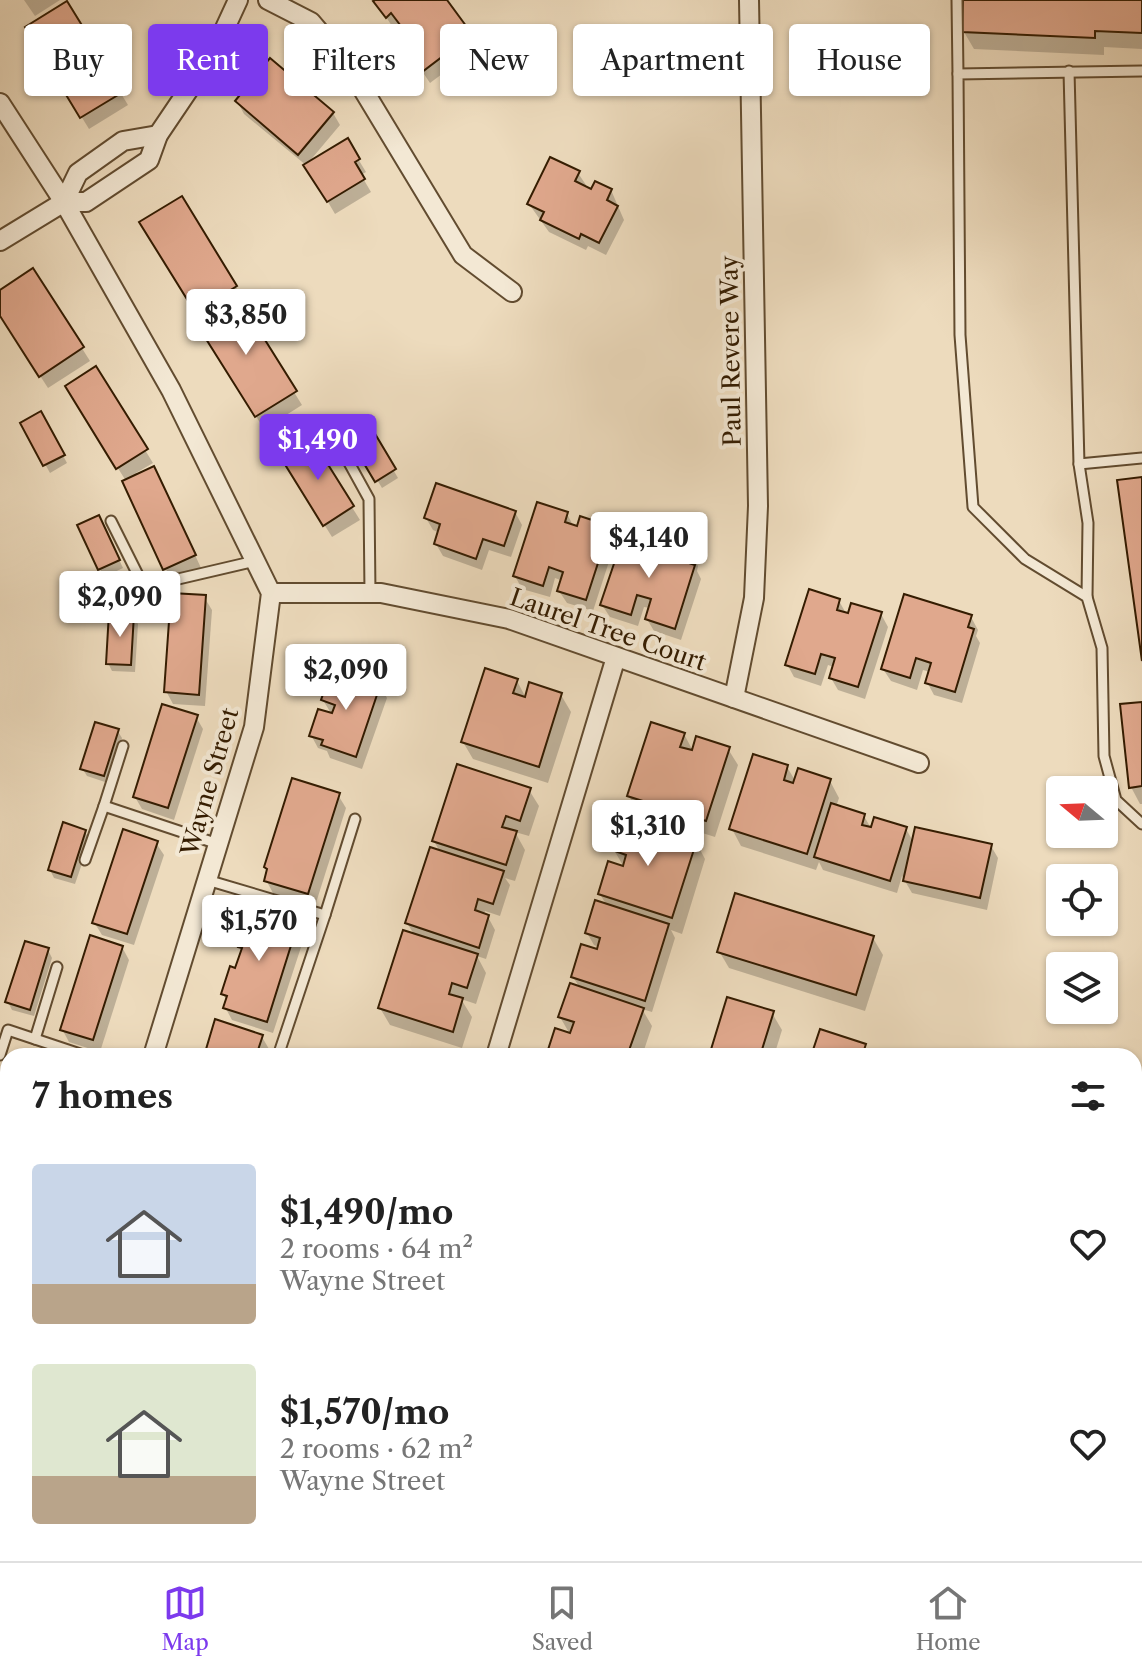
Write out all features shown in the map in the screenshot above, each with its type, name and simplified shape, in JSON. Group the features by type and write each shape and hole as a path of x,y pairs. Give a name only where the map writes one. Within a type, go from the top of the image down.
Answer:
{"street":[{"path":"0,241 64,202 86,202 149,160 158,135 214,52 238,0"},
{"path":"268,0 311,22 350,68 463,255 512,292"},
{"name":"Paul Revere Way","path":"734,698 754,598 758,506 749,0"},
{"path":"0,103 64,202 171,390 271,593"},
{"path":"64,202 78,173 123,141 158,135"},
{"name":"Laurel Tree Court","path":"271,593 381,593 509,619 919,763"},
{"name":"Wayne Street","path":"155,1048 254,727 271,593"},
{"path":"498,1048 616,657"}],"lane":[{"path":"957,0 960,335 973,507 1025,559 1087,597"},
{"path":"1069,71 1079,464 1088,523 1087,597 1102,648 1104,756 1116,800 1142,824"},
{"path":"958,74 1142,71"},
{"path":"336,439 369,499 370,593"},
{"path":"1079,464 1142,458"},
{"path":"111,521 144,587 255,561"},
{"path":"85,860 123,746"},
{"path":"104,806 218,844"},
{"path":"281,1048 355,819"},
{"path":"207,880 325,915"},
{"path":"35,1039 57,967"},
{"path":"2,1048 8,1030 62,1048"}],"building":[{"path":"447,0 465,24 440,24 440,58 424,70 424,24 399,24 391,13 386,18 373,1"},
{"path":"963,0 1142,0 1142,33 1095,31 1095,38 962,32"},
{"path":"67,1 81,24 30,24"},
{"path":"270,58 284,70 284,96 315,96 334,112 298,155 235,101 239,96 268,96"},
{"path":"67,96 116,96 80,118"},
{"path":"348,138 360,159 355,162 365,179 327,202 303,165"},
{"path":"550,157 580,171 575,181 591,189 595,181 612,189 607,200 618,206 599,243 581,234 579,239 540,220 544,212 527,204"},
{"path":"182,196 237,286 195,312 139,222"},
{"path":"33,268 84,347 39,377 0,316 0,290"},
{"path":"238,297 297,391 255,417 196,323"},
{"path":"96,366 148,449 116,469 65,386"},
{"path":"41,411 65,455 43,466 20,423"},
{"path":"371,427 396,469 375,482 350,440"},
{"path":"312,439 354,506 323,526 281,458"},
{"path":"154,466 196,555 163,570 122,481"},
{"path":"1142,477 1142,661 1117,480"},
{"path":"436,483 516,511 504,546 483,539 476,559 434,544 440,524 424,518"},
{"path":"537,502 568,512 565,522 577,526 580,516 610,526 586,600 557,591 563,572 549,567 543,586 513,576"},
{"path":"99,515 120,560 98,570 77,525"},
{"path":"630,532 656,540 653,550 664,554 668,544 692,552 689,563 695,565 675,629 645,619 651,599 637,595 631,615 600,605 622,540 627,542"},
{"path":"809,589 840,599 837,610 848,613 851,603 882,612 858,687 829,678 835,658 821,654 815,674 785,665"},
{"path":"171,593 206,595 199,695 164,692"},
{"path":"904,594 972,615 968,627 974,629 955,692 925,683 931,663 916,658 910,678 881,669"},
{"path":"109,612 134,614 131,665 106,664"},
{"path":"485,668 518,679 513,693 525,697 529,682 562,693 539,767 461,742"},
{"path":"345,671 381,683 356,757 321,745 323,740 309,736 318,709 332,713 335,705 321,700 330,674 343,678"},
{"path":"1142,702 1142,786 1129,788 1120,704"},
{"path":"162,704 198,715 168,808 133,797"},
{"path":"95,722 119,729 104,776 80,769"},
{"path":"651,722 685,733 680,747 692,750 696,736 730,747 706,821 627,796"},
{"path":"753,754 788,765 784,780 793,783 798,768 831,779 807,854 729,829"},
{"path":"457,764 531,788 520,821 506,816 502,827 517,831 506,865 432,841"},
{"path":"292,778 340,793 308,894 264,881 267,869 264,867"},
{"path":"831,803 865,814 862,825 871,827 874,817 907,827 890,881 814,857"},
{"path":"623,817 697,840 672,918 598,894 608,861 623,866 626,855 612,850"},
{"path":"63,822 86,830 71,877 48,870"},
{"path":"915,827 992,844 980,898 903,881"},
{"path":"123,829 158,841 127,934 92,923"},
{"path":"430,847 504,871 493,904 478,899 475,910 489,915 479,948 405,923"},
{"path":"735,893 874,936 856,995 717,952"},
{"path":"595,900 669,924 645,1001 571,977 581,944 597,949 600,938 585,933"},
{"path":"251,905 299,920 267,1022 223,1008 227,996 221,994 230,966 235,968 242,948 238,947"},
{"path":"403,930 478,954 467,988 452,983 449,994 463,998 453,1032 378,1008"},
{"path":"90,935 123,946 93,1040 60,1030"},
{"path":"25,941 49,948 30,1010 5,1002"},
{"path":"570,983 644,1008 630,1048 549,1048 555,1028 570,1033 574,1022 558,1017"},
{"path":"727,997 774,1011 762,1048 711,1048"},
{"path":"215,1019 263,1035 259,1048 206,1048"},
{"path":"820,1029 866,1044 865,1048 814,1048"}]}
